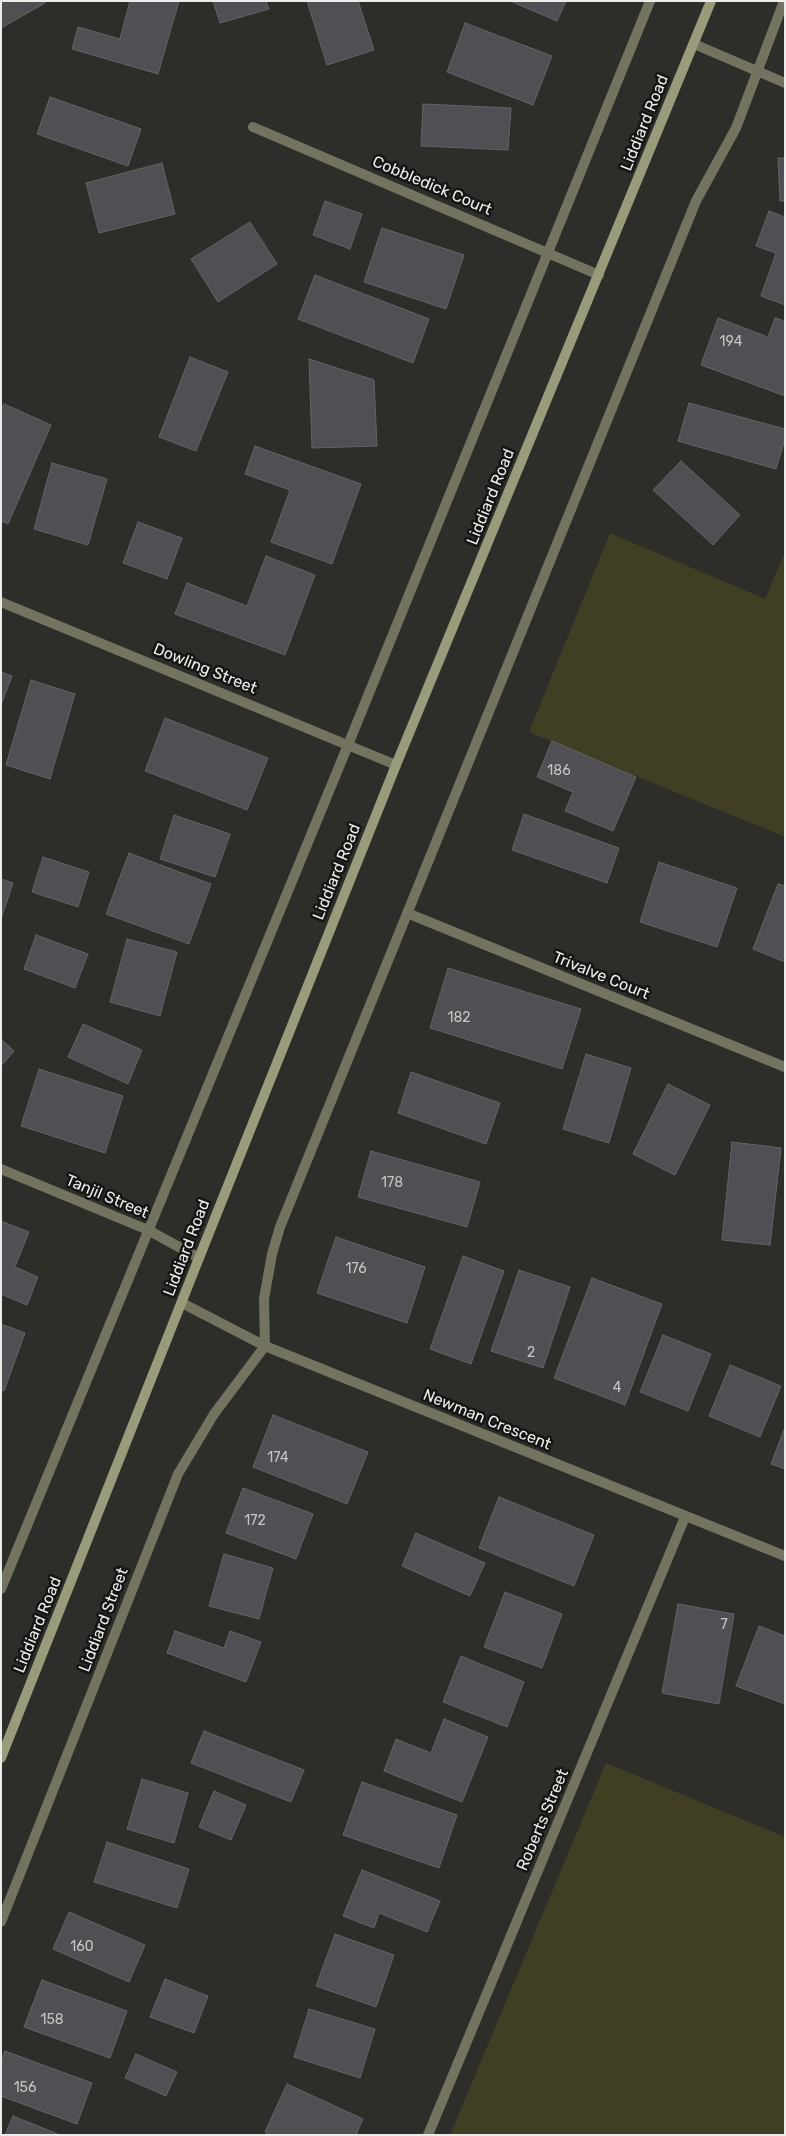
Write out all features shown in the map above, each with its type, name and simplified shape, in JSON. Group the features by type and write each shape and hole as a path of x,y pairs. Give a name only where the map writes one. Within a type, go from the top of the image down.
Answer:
{"street":[{"path":"1,1589 348,745 650,1"},
{"name":"Liddiard Road","path":"1,1758 396,765 711,1"},
{"path":"265,1346 264,1299 272,1254 280,1226 696,201 736,128 784,1"},
{"path":"694,44 785,83"},
{"name":"Cobbledick Court","path":"253,127 599,275"},
{"name":"Dowling Street","path":"1,602 396,765"},
{"name":"Trivalve Court","path":"407,913 785,1067"},
{"name":"Tanjil Street","path":"1,1169 148,1230 199,1258"},
{"name":"Newman Crescent","path":"182,1303 265,1346 785,1556"},
{"name":"Liddiard Street","path":"1,1922 178,1474 214,1414 265,1346"},
{"name":"Roberts Street","path":"428,2135 685,1516"}],"shaded area":[{"path":"610,533 765,599 785,552 785,837 529,732"},
{"path":"606,1763 785,1837 785,2135 450,2135"}],"building":[{"path":"1,1 44,1 45,3 1,28"},
{"path":"130,1 179,1 158,74 72,49 78,27 120,39"},
{"path":"213,1 266,1 269,9 220,23"},
{"path":"307,1 358,1 374,50 327,65"},
{"path":"510,1 566,1 557,21"},
{"path":"465,23 552,56 533,105 447,72"},
{"path":"50,97 141,129 128,166 37,134"},
{"path":"423,104 511,108 508,150 421,146"},
{"path":"778,158 785,158 785,201 780,201"},
{"path":"162,163 175,214 99,233 86,183"},
{"path":"325,201 362,214 350,249 313,235"},
{"path":"769,211 785,217 785,305 761,296 776,253 756,246"},
{"path":"250,222 277,264 218,302 191,259"},
{"path":"382,228 464,255 446,309 364,282"},
{"path":"315,275 429,319 413,363 298,319"},
{"path":"718,318 768,337 775,318 785,321 785,396 701,365"},
{"path":"190,357 228,372 196,451 159,437"},
{"path":"309,359 374,380 377,446 312,448"},
{"path":"689,403 785,429 785,439 776,469 678,441"},
{"path":"4,404 51,425 8,524 1,521 1,411"},
{"path":"255,446 361,484 332,564 271,542 290,490 245,474"},
{"path":"681,461 740,515 713,545 653,490"},
{"path":"52,463 107,479 88,545 34,529"},
{"path":"138,522 182,538 167,579 123,563"},
{"path":"266,556 315,575 285,655 175,614 187,583 247,606"},
{"path":"1,672 12,676 1,705"},
{"path":"31,680 75,694 50,779 6,765"},
{"path":"165,718 268,758 247,810 145,771"},
{"path":"552,741 636,777 613,831 565,811 573,792 537,777"},
{"path":"524,814 619,848 607,883 512,850"},
{"path":"174,815 230,834 215,877 160,859"},
{"path":"129,853 211,884 189,944 106,914"},
{"path":"43,857 89,872 78,907 32,892"},
{"path":"659,862 737,888 717,947 640,922"},
{"path":"1,879 13,883 1,919"},
{"path":"778,884 785,886 785,962 753,949"},
{"path":"36,935 88,954 75,988 24,969"},
{"path":"127,939 177,952 160,1016 110,1002"},
{"path":"448,968 581,1009 562,1069 430,1028"},
{"path":"83,1024 142,1050 128,1084 68,1057"},
{"path":"1,1039 14,1051 1,1066"},
{"path":"586,1054 631,1068 609,1143 563,1129"},
{"path":"39,1069 123,1096 105,1153 21,1126"},
{"path":"411,1072 500,1103 486,1144 398,1113"},
{"path":"668,1084 710,1105 675,1175 633,1154"},
{"path":"732,1142 781,1148 770,1245 722,1240"},
{"path":"371,1151 480,1182 467,1227 358,1197"},
{"path":"1,1221 29,1232 15,1267 38,1277 27,1305 1,1294"},
{"path":"336,1237 425,1267 407,1323 317,1293"},
{"path":"463,1256 504,1271 471,1364 430,1349"},
{"path":"519,1270 570,1287 543,1368 491,1351"},
{"path":"592,1278 662,1304 625,1405 554,1378"},
{"path":"1,1324 25,1333 4,1391 1,1390"},
{"path":"663,1335 711,1354 688,1411 640,1392"},
{"path":"730,1365 781,1386 760,1437 709,1416"},
{"path":"273,1415 368,1452 347,1504 253,1467"},
{"path":"785,1427 785,1469 771,1464"},
{"path":"243,1488 313,1514 296,1559 226,1533"},
{"path":"499,1497 594,1535 574,1586 479,1548"},
{"path":"416,1533 485,1563 470,1596 402,1566"},
{"path":"224,1554 273,1568 259,1619 209,1606"},
{"path":"505,1592 562,1614 542,1668 484,1647"},
{"path":"678,1604 734,1614 719,1704 662,1693"},
{"path":"759,1626 785,1636 785,1704 736,1686"},
{"path":"175,1631 224,1648 230,1631 261,1642 246,1682 167,1653"},
{"path":"461,1656 524,1682 507,1727 443,1702"},
{"path":"444,1719 488,1737 462,1802 384,1771 396,1739 431,1753"},
{"path":"204,1731 304,1770 291,1802 191,1763"},
{"path":"142,1779 188,1793 174,1843 127,1829"},
{"path":"362,1782 457,1815 439,1868 343,1835"},
{"path":"214,1791 246,1805 231,1840 199,1827"},
{"path":"107,1842 189,1869 177,1908 94,1882"},
{"path":"362,1870 440,1901 427,1932 379,1913 374,1928 343,1916"},
{"path":"69,1912 145,1945 129,1982 53,1949"},
{"path":"335,1934 394,1955 376,2007 316,1986"},
{"path":"165,1979 208,1996 194,2033 150,2017"},
{"path":"42,1980 127,2011 110,2058 24,2027"},
{"path":"309,2009 375,2029 360,2078 294,2057"},
{"path":"5,2051 92,2083 77,2124 1,2096 1,2060"},
{"path":"136,2054 177,2072 166,2096 125,2078"},
{"path":"287,2084 363,2119 356,2135 270,2135 265,2132"},
{"path":"13,2116 60,2135 5,2135"}]}
